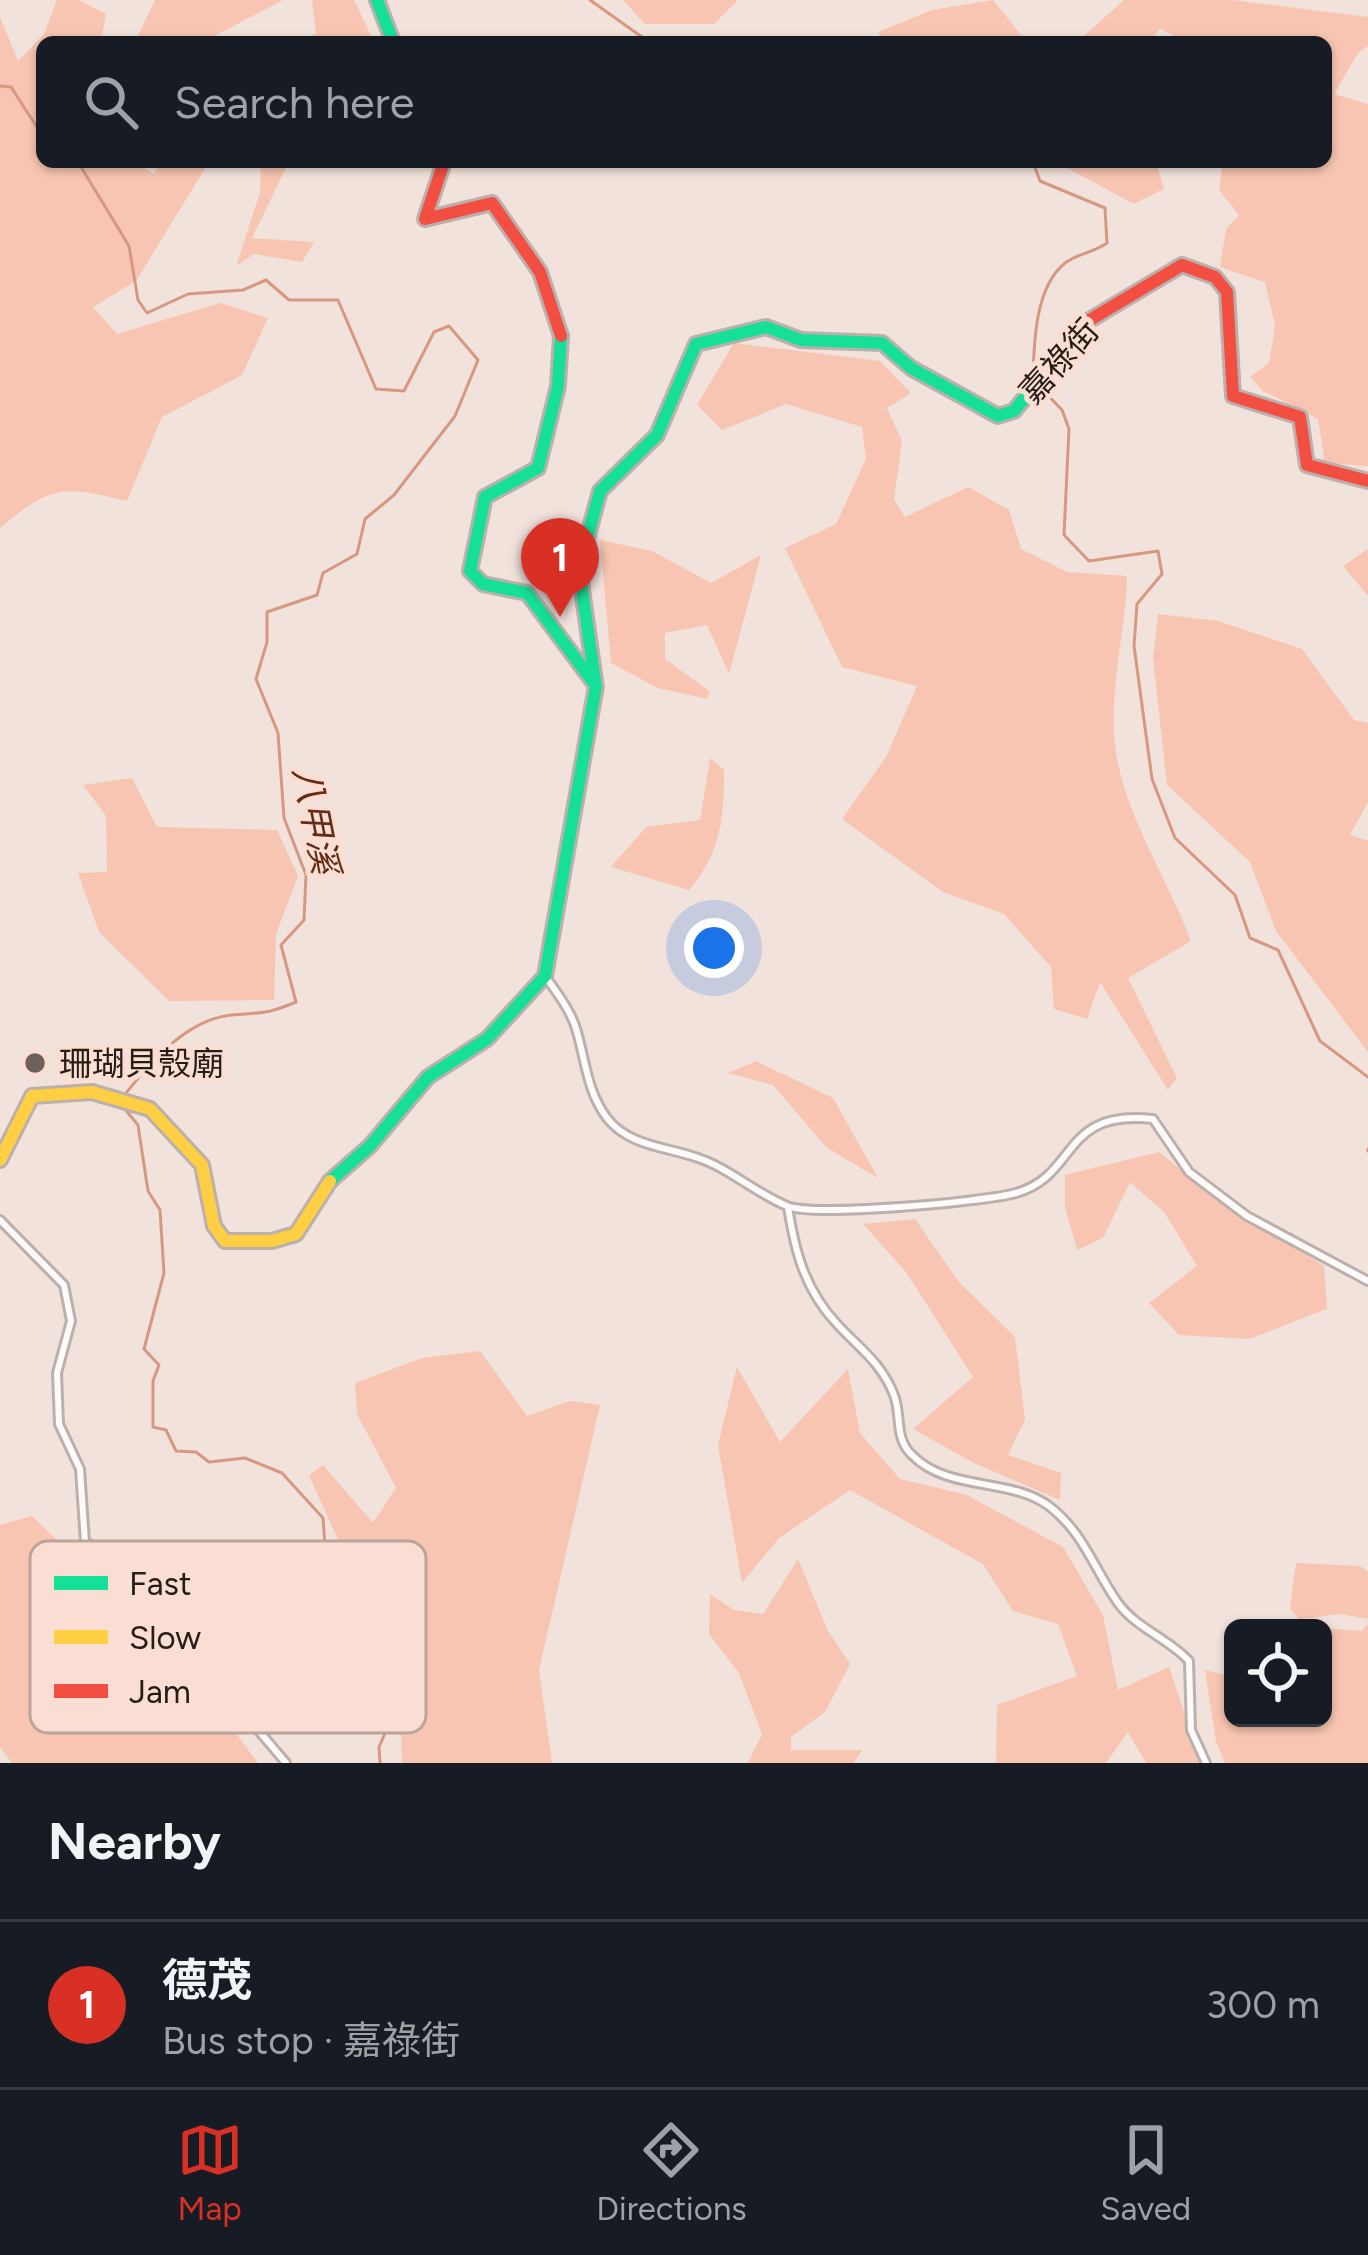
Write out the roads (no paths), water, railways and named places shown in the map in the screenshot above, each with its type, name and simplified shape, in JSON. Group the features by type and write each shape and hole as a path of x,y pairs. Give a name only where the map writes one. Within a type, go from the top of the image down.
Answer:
{"street":[{"path":"376,0 391,36"},
{"path":"0,1160 32,1096 46,1090 116,1096 150,1108 176,1142 199,1159 214,1232 225,1241 272,1241 296,1234 336,1171 370,1146 428,1077 487,1039 545,976 596,686 527,593 482,584 470,572 484,496 538,468 560,385 561,309 540,264 492,203 471,200 436,220 425,219 442,168"},
{"name":"嘉祿街","path":"596,686 579,568 600,491 657,435 696,344 729,332 766,328 801,340 882,343 911,368 998,416 1015,411 1088,321 1182,265 1200,268 1227,292 1233,396 1247,406 1289,409 1300,417 1306,466 1368,481"},
{"path":"545,976 577,1030 592,1093 610,1123 647,1145 703,1159 788,1207 905,1205 1017,1193 1041,1180 1094,1124 1124,1116 1153,1119 1190,1172 1247,1216 1368,1281"},
{"path":"788,1207 804,1278 836,1324 869,1351 895,1397 900,1438 913,1458 970,1484 1019,1492 1046,1504 1085,1541 1118,1604 1189,1661 1191,1730 1206,1763"},
{"path":"0,1220 64,1285 71,1321 57,1373 59,1424 80,1469 85,1541"},
{"path":"261,1733 286,1763"}],"waterway":[{"path":"590,0 641,36"},
{"name":"八甲溪","path":"0,86 11,87 36,126"},
{"name":"八甲溪","path":"82,168 129,246 138,300 147,313 188,294 243,290 266,280 289,300 338,300 376,389 404,391 434,332 449,326 478,360 455,416 394,495 365,519 357,554 323,573 317,595 267,612 267,642 256,679 278,733 284,818 306,875 304,920 281,945 296,1002 197,1026 154,1060 119,1102 138,1125 148,1191 160,1210 164,1273 144,1349 159,1365 153,1381 153,1427 166,1430 176,1451 196,1452 209,1462 245,1458 282,1473 323,1518 325,1541"},
{"path":"1033,377 1038,317 1054,274 1068,261 1107,243 1105,208 1040,181 1035,168"},
{"path":"1042,389 1062,410 1069,429 1064,535 1089,561 1158,551 1162,574 1137,604 1134,646 1152,779 1175,838 1235,895 1250,938 1278,950 1320,1041 1368,1077"},
{"name":"八甲溪","path":"380,1763 379,1747 385,1733"}],"place":[{"name":"德茂","path":"560,617"},
{"name":"珊瑚貝殼廟","path":"35,1063"}]}
